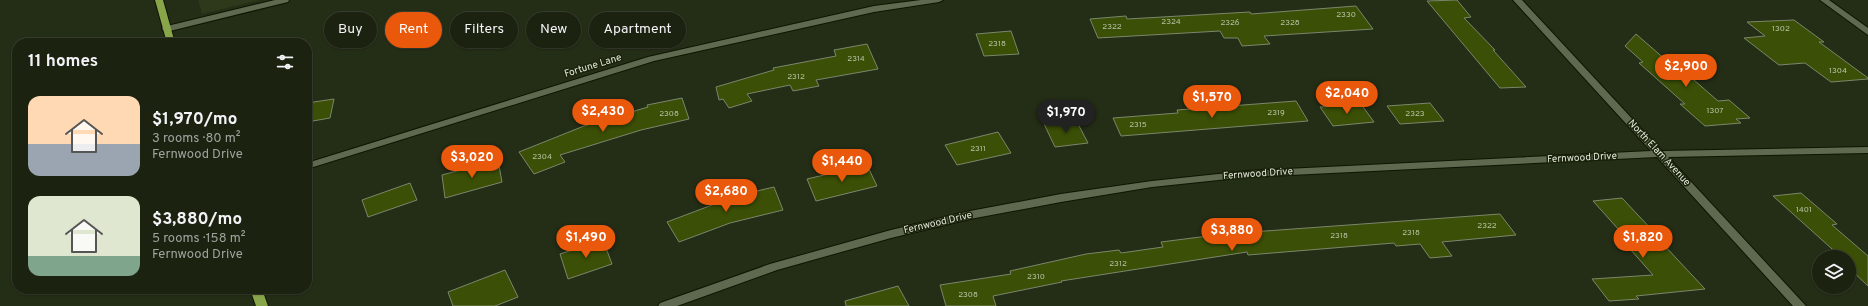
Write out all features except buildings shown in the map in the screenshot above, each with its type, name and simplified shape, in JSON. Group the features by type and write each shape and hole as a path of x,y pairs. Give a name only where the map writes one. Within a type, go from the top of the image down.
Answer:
{"main road":[{"path":"159,0 169,38"},
{"path":"258,294 262,306"}],"street":[{"path":"166,29 285,0"},
{"name":"Fortune Lane","path":"312,164 651,59 874,9 939,0"},
{"name":"North Elam Avenue","path":"1517,0 1800,306"},
{"path":"1824,0 1868,32"},
{"name":"Fernwood Drive","path":"664,306 774,267 884,236 970,215 1061,198 1152,184 1247,174 1660,154 1868,150"}],"shaded area":[{"path":"198,0 260,0 202,14"}]}
